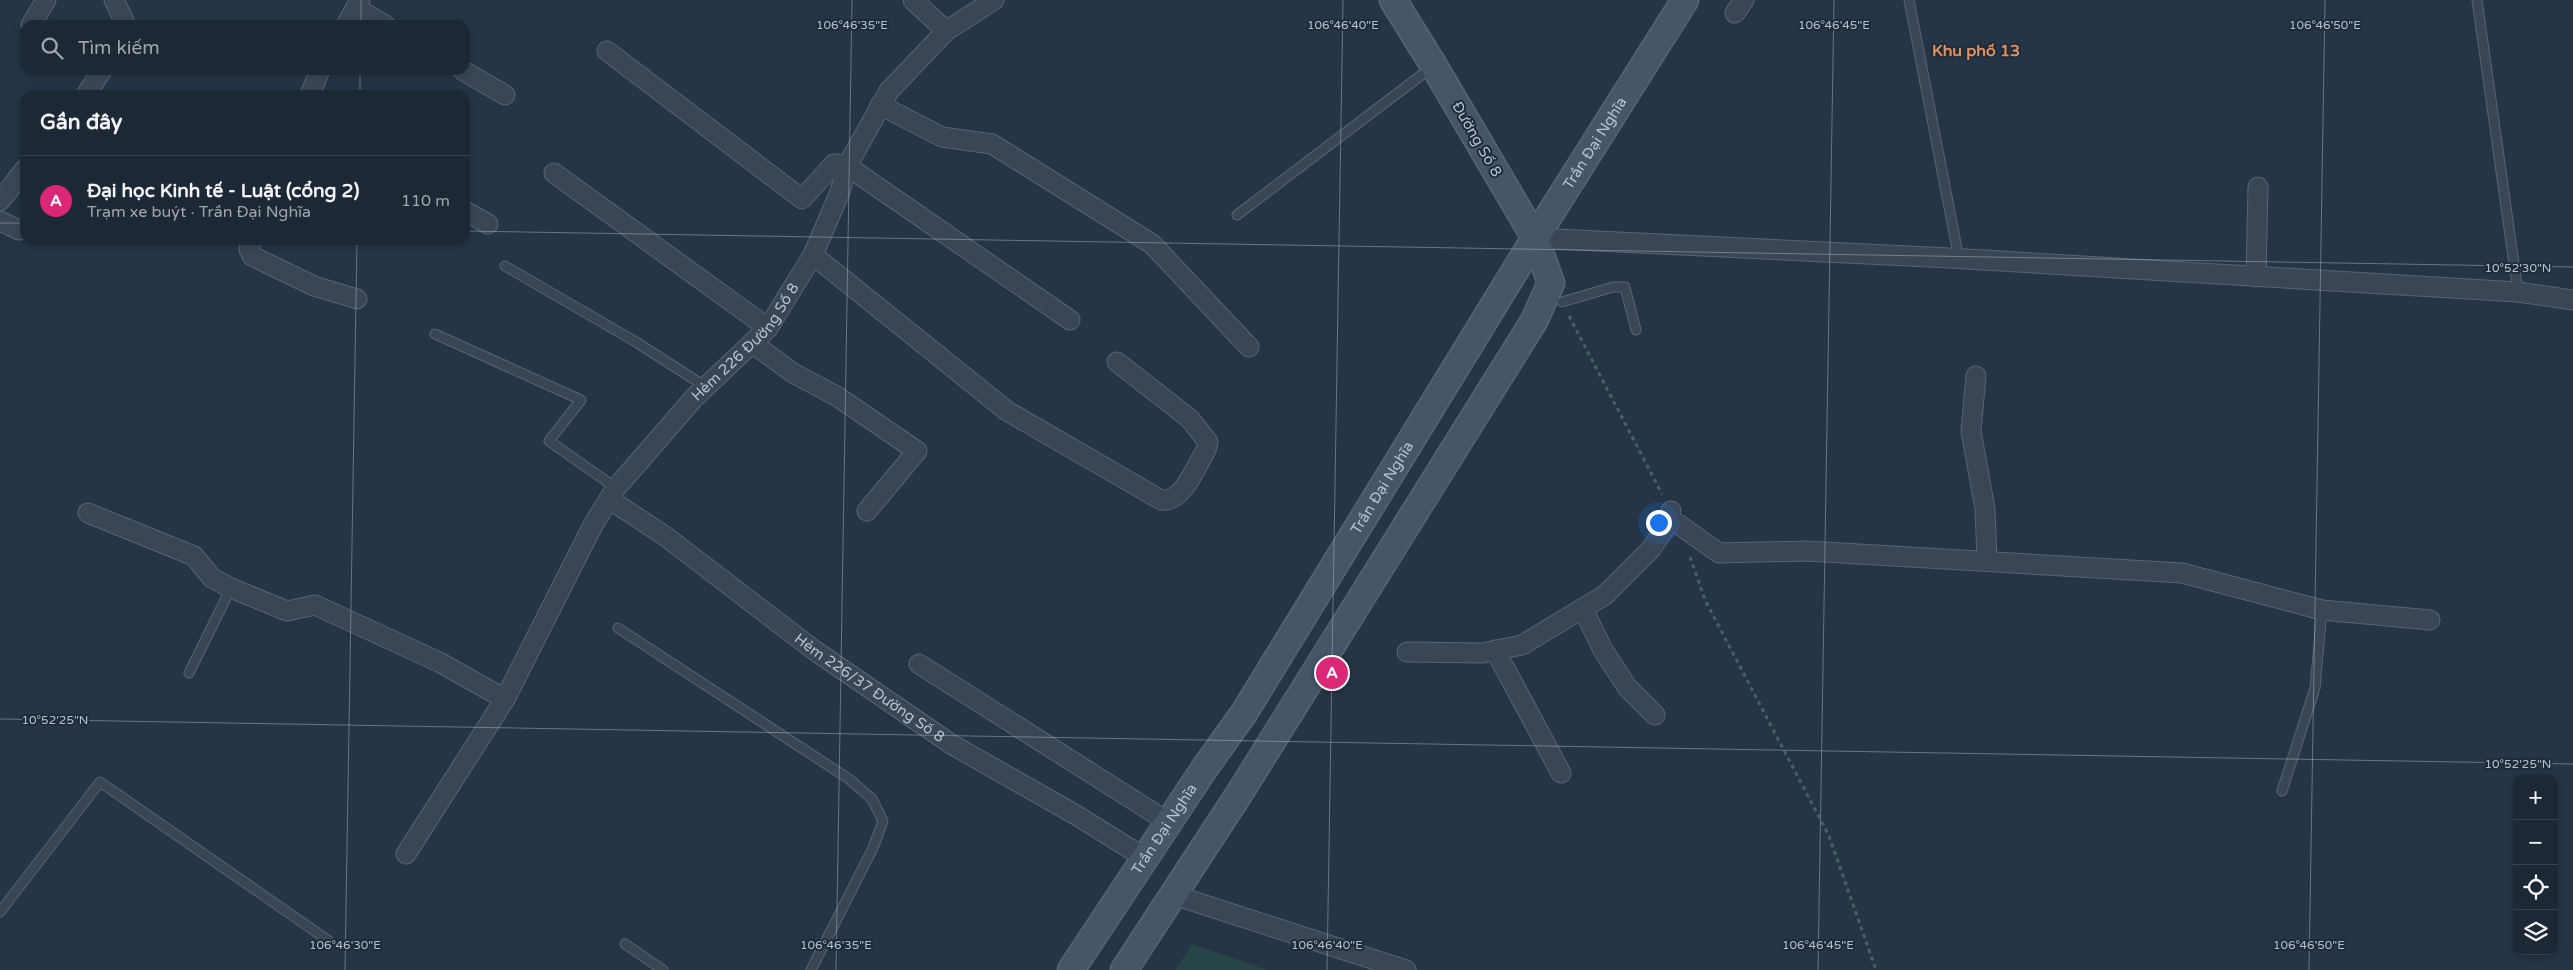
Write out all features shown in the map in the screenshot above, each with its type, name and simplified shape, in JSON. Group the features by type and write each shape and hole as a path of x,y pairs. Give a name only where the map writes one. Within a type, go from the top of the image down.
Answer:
{"street":[{"path":"34,20 46,0"},
{"path":"114,0 124,20"},
{"path":"913,0 946,31"},
{"name":"Hẻm 226 Đường Số 8","path":"406,854 505,699 593,525 613,494 638,461 706,386 768,328 813,255 840,192 848,166 889,91 946,31 994,0"},
{"name":"Đường Số 8","path":"1393,0 1434,66 1534,238 1556,293"},
{"name":"Trần Đại Nghĩa","path":"1071,970 1168,822 1226,740 1534,238 1685,0"},
{"path":"349,20 358,4 379,20"},
{"path":"607,51 802,199 834,164 848,166 1070,320"},
{"path":"89,90 99,75"},
{"path":"312,90 318,75"},
{"path":"470,75 505,95"},
{"path":"880,105 942,137 992,144 1152,244 1249,347"},
{"path":"554,173 768,328"},
{"path":"0,201 20,175"},
{"path":"2256,277 2258,187"},
{"path":"470,214 488,224"},
{"path":"0,221 20,230"},
{"path":"1534,238 1959,259 2518,292 2573,300"},
{"path":"250,245 249,249 252,256 314,286 357,299"},
{"path":"813,255 1006,411 1161,500 1169,500 1179,494 1206,450 1208,442 1190,419 1117,362"},
{"path":"1124,970 1258,763 1534,321 1556,293"},
{"path":"752,343 793,373 838,397 917,451 867,511"},
{"path":"1976,376 1971,431 1985,509 1987,560"},
{"name":"Hẻm 226/37 Đường Số 8","path":"613,494 814,650 950,744 1076,815 1145,858"},
{"path":"88,513 194,556 212,578 231,588 287,611 315,605 439,662 505,699"},
{"path":"1407,652 1483,653 1522,645 1605,595 1651,549 1675,517 1718,553 1807,551 1987,560 2182,573 2322,610 2430,620"},
{"path":"1583,608 1603,650 1622,680 1654,715"},
{"path":"1495,650 1561,773"},
{"path":"919,664 1168,822"},
{"path":"1226,740 1258,763"},
{"path":"1174,895 1406,970"}],"lane":[{"path":"1910,0 1959,259"},
{"path":"2476,0 2518,292"},
{"path":"1236,215 1434,66"},
{"path":"505,266 636,342 706,386"},
{"path":"1556,293 1625,287 1636,330"},
{"path":"435,334 581,400 549,441 613,494"},
{"path":"189,673 231,588"},
{"path":"2282,791 2315,688 2322,610"},
{"path":"618,628 834,769 872,799 883,821 873,848 811,970"},
{"path":"0,912 100,782 329,942"},
{"path":"625,944 663,970"}],"path":[{"path":"1556,293 1675,517 1705,600 1829,836 1876,970"}],"green space":[{"path":"1192,944 1268,970 1175,970"}],"place":[{"name":"Đại học Kinh tế - Luật (cổng 2)","path":"1332,673"}],"district":[{"name":"Khu phố 13","path":"1976,51"}]}
